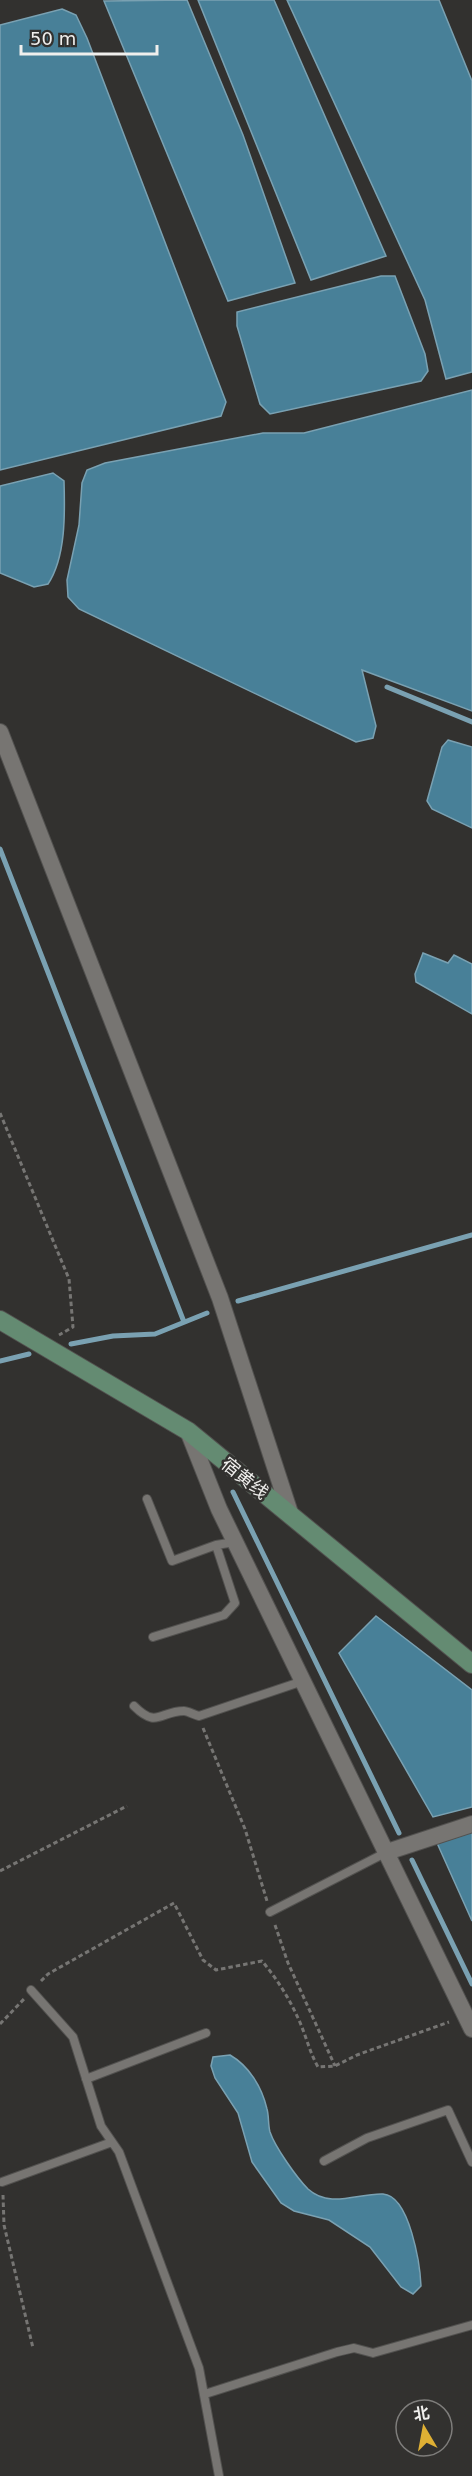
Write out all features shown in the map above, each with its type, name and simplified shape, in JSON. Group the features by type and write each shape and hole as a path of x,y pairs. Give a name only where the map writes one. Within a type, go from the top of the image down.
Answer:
{"main road":[{"name":"宿黄线","path":"0,1320 188,1431 472,1664"}],"street":[{"path":"0,732 220,1298 291,1516"},
{"path":"188,1431 235,1542 469,2023"},
{"path":"387,1852 472,1824"}],"lane":[{"path":"147,1499 172,1561 216,1545 235,1542"},
{"path":"153,1637 224,1615 235,1603 216,1545"},
{"path":"134,1706 144,1717 159,1719 184,1711 199,1716 303,1681"},
{"path":"270,1912 387,1852"},
{"path":"31,1990 73,2037 101,2126 119,2152 191,2345 205,2394 219,2476"},
{"path":"86,2079 206,2033"},
{"path":"324,2161 368,2138 447,2110 468,2143 472,2162"},
{"path":"2,2182 112,2142"},
{"path":"205,2394 337,2352 354,2348 373,2352 472,2325"}],"path":[{"path":"0,1113 69,1279 73,1327 42,1344"},
{"path":"199,1716 238,1811 288,1963 335,2066"},
{"path":"0,1871 127,1806"},
{"path":"0,2024 48,1974 174,1903 203,1960 216,1970 262,1961 276,1977 299,2019 310,2054 318,2067 335,2066 357,2055 469,2023"},
{"path":"2,2182 4,2225 33,2348"}],"water":[{"path":"187,0 243,135 295,283 228,301 104,1"},
{"path":"198,0 274,0 386,256 311,280"},
{"path":"287,0 439,0 472,81 472,372 446,379 425,300"},
{"path":"62,9 76,15 87,38 226,402 221,416 0,470 0,25"},
{"path":"381,276 395,276 425,354 428,371 421,381 270,414 260,404 237,326 237,312"},
{"path":"472,390 472,711 362,670 376,726 373,738 356,742 79,609 68,597 67,580 79,525 82,483 87,470 105,463 263,433 304,433"},
{"path":"53,473 64,481 61,548 54,573 48,584 34,587 0,573 0,486"},
{"path":"448,740 472,747 472,828 432,809 427,801 442,747"},
{"path":"423,953 448,963 454,955 472,964 472,1014 416,982 415,974"},
{"path":"376,1616 472,1690 472,1807 433,1817 339,1653"},
{"path":"472,1830 472,1921 437,1843"},
{"path":"230,2055 249,2071 258,2085 267,2109 269,2129 273,2138 287,2162 308,2189 325,2198 335,2199 383,2194 392,2198 400,2206 407,2218 416,2248 421,2286 413,2294 401,2287 370,2247 329,2220 294,2211 281,2203 252,2162 238,2113 215,2078 211,2066 213,2057"}],"waterway":[{"path":"387,687 472,722"},
{"path":"0,849 184,1322"},
{"path":"238,1301 472,1235"},
{"path":"71,1344 113,1336 155,1334 207,1313"},
{"path":"0,1361 29,1354"},
{"path":"233,1492 399,1833"},
{"path":"412,1860 472,1984"}]}
